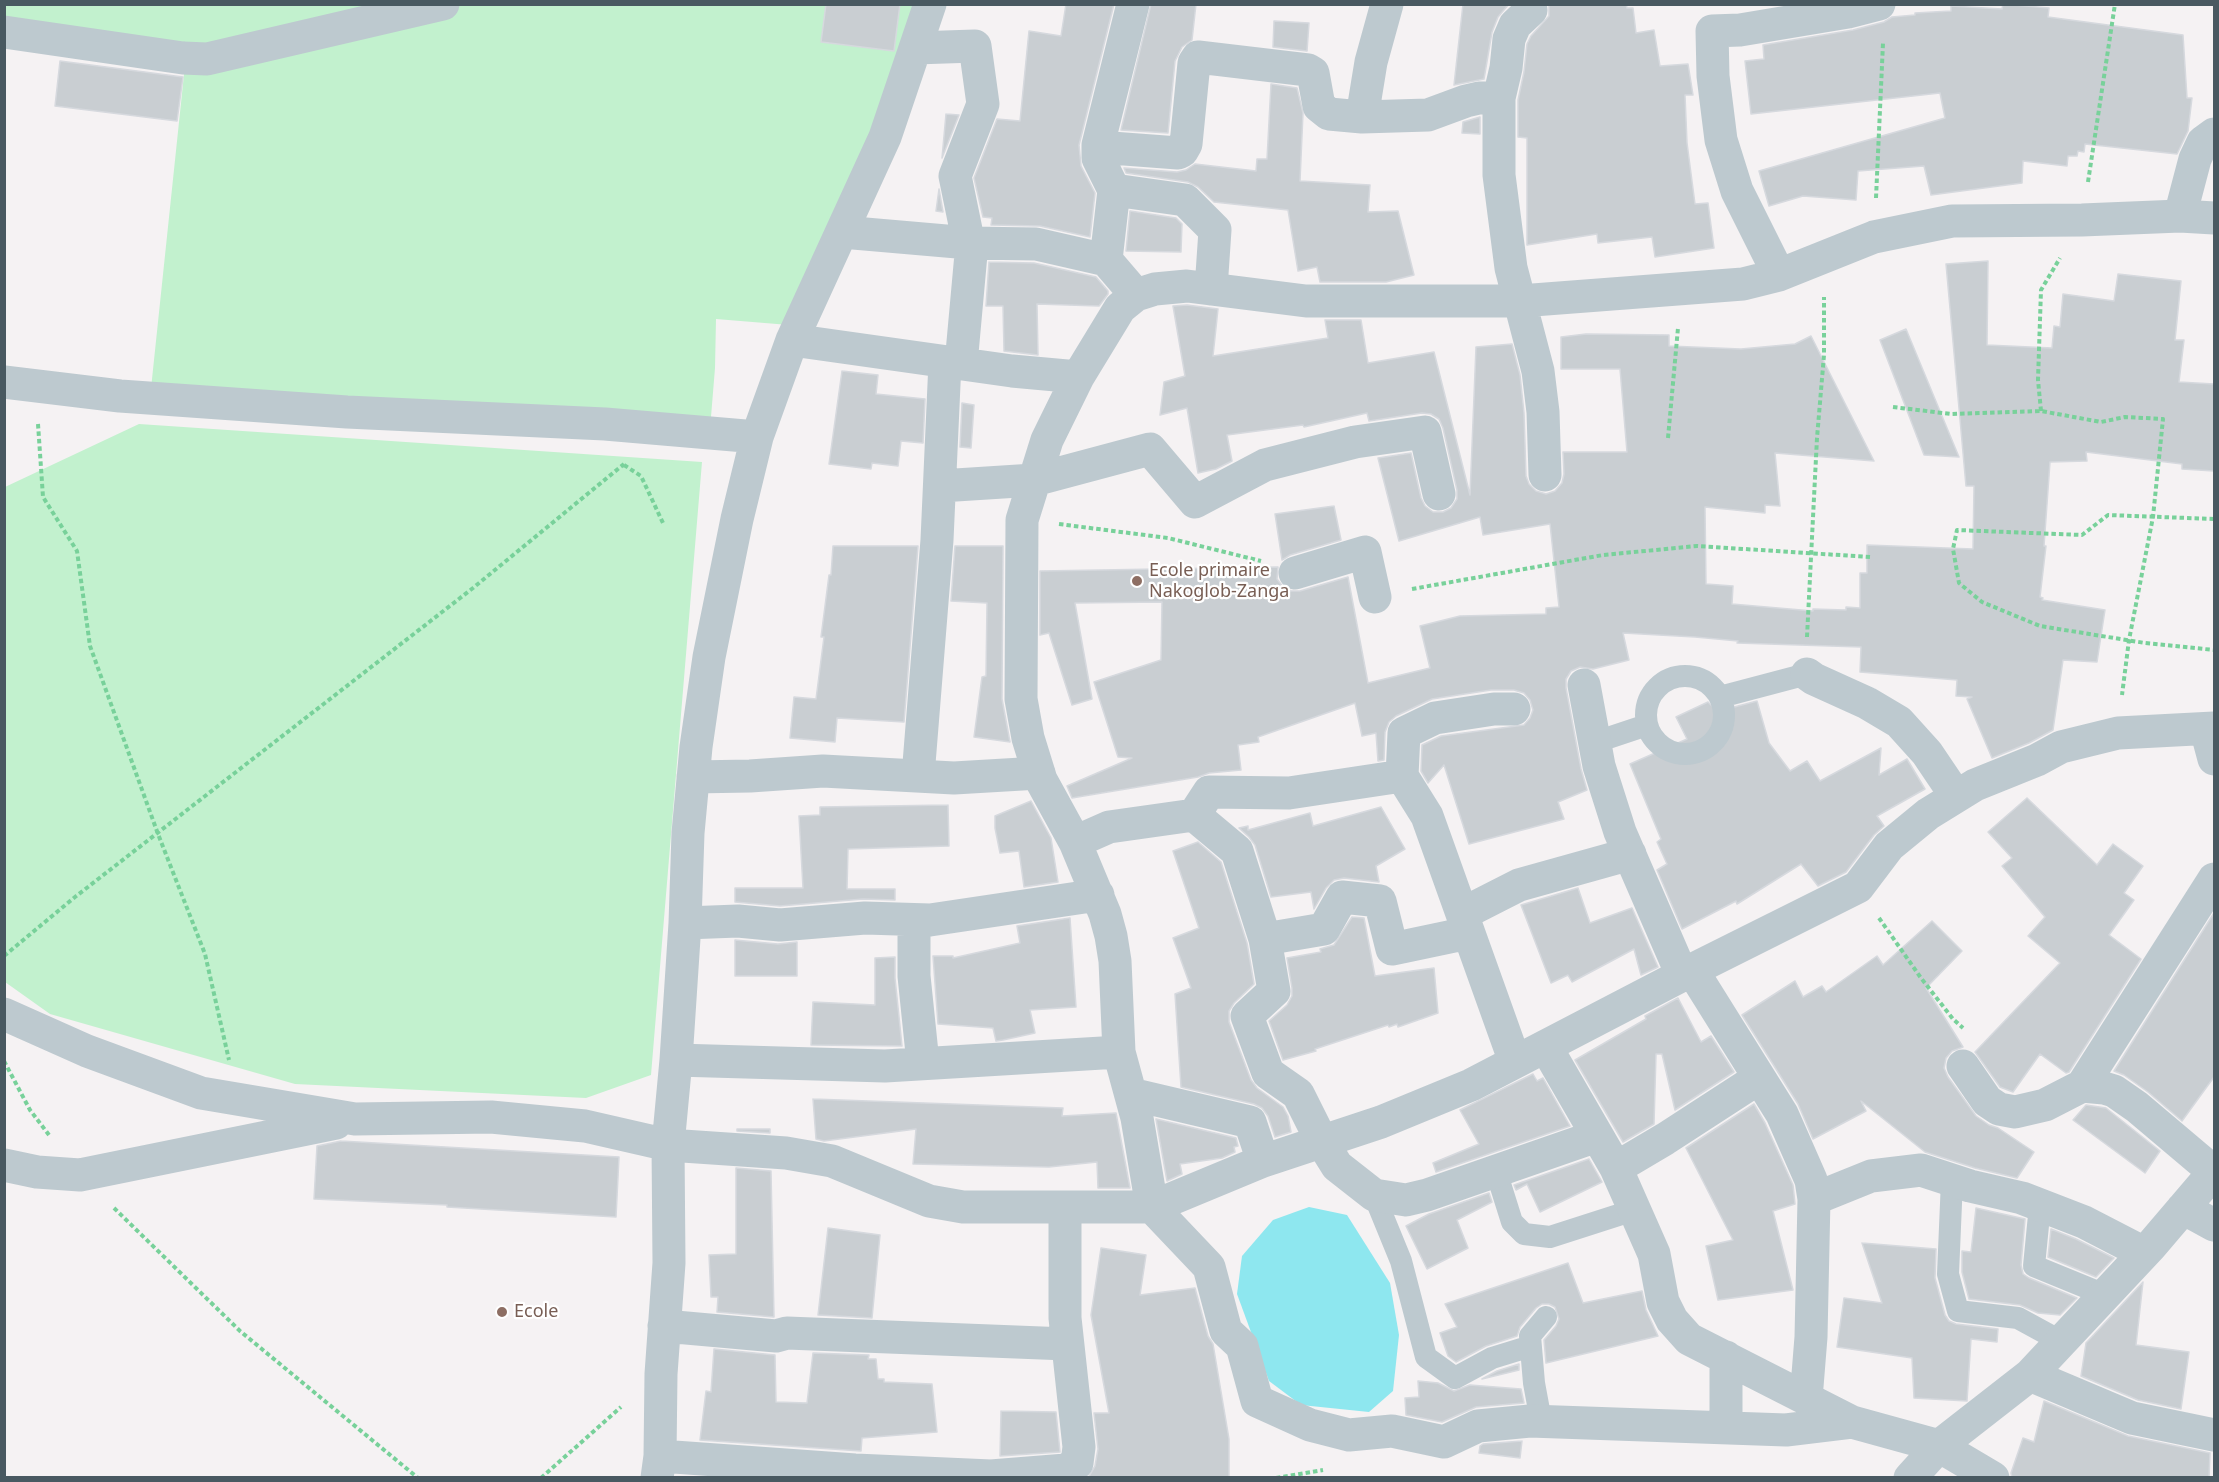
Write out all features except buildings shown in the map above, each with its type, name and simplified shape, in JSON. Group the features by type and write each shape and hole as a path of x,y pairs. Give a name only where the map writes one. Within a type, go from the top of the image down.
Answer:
{"street":[{"path":"4,32 207,59 443,4"},
{"path":"930,4 885,137 792,340 757,436 737,519 709,657 688,833 686,923 668,1145 669,1263 661,1374 659,1467 855,1470 991,1476 1066,1470 1077,1463 1079,1447 1066,1344 1065,1207"},
{"path":"1106,260 1114,190 1098,158 1098,147 1133,4"},
{"path":"1362,117 1371,62 1387,4"},
{"path":"1779,275 1737,191 1721,140 1713,76 1712,18 1740,30 1848,12 1879,4"},
{"path":"1531,10 1515,25 1509,39 1506,68 1499,99 1499,174 1510,268 1538,370 1543,412 1545,475"},
{"path":"915,48 975,46 982,104 955,176 971,254 953,363 940,486 918,776"},
{"path":"1098,147 1178,153 1182,151 1186,144 1194,63 1198,57 1308,69 1313,73 1319,106 1329,114 1362,117 1428,115 1479,98 1499,99"},
{"path":"2180,216 2195,159 2203,142 2214,134"},
{"path":"1114,190 1185,200 1215,230 1211,289"},
{"path":"1852,1422 1786,1430 1541,1421 1479,1426 1444,1442 1392,1431 1349,1435 1310,1425 1257,1401 1242,1346 1226,1331 1209,1268 1152,1207 1137,1118 1119,1052 1114,953 1105,914 1075,842 1039,772 1028,738 1021,699 1022,520 1034,480 1047,440 1078,377 1120,308 1136,295 1155,288 1187,286 1306,301 1520,301 1743,284 1779,275 1874,237 1952,222 2180,216 2214,218"},
{"path":"842,232 969,243 1036,244 1106,260 1136,295"},
{"path":"792,340 1012,371 1078,377"},
{"path":"20,383 120,396 757,436"},
{"path":"940,486 1034,480 1150,449 1195,502 1265,465 1355,442 1425,432 1439,494"},
{"path":"1295,573 1365,552 1375,597"},
{"path":"1807,674 1867,703 1899,722 1927,753 1956,796"},
{"path":"1584,684 1599,766 1620,832 1630,855 1687,973 1782,1114 1811,1180 1814,1199 1811,1337 1806,1400"},
{"path":"1514,709 1494,709 1435,718 1404,733 1402,776 1427,816 1515,1062"},
{"path":"4,1014 87,1051 190,1089 238,1100 356,1119 491,1117 585,1126 668,1145 786,1153 832,1161 928,1201 963,1207 1152,1207 1263,1161 1381,1122 1471,1085 1858,887 1889,846 1928,814 1975,785 2037,760 2061,747 2118,733 2212,739"},
{"path":"693,777 824,771 954,778 1039,772"},
{"path":"1194,815 1209,792 1289,793 1402,776"},
{"path":"1075,842 1109,826 1194,815 1237,851 1266,939 1274,991 1246,1016 1268,1073 1298,1094 1337,1166 1374,1195 1406,1200 1427,1195 1597,1136"},
{"path":"1266,939 1324,929 1342,897 1380,901 1392,949 1465,923 1519,885 1630,855"},
{"path":"2082,1086 2214,879"},
{"path":"686,923 738,921 780,925 865,918 930,920 1098,895"},
{"path":"914,920 914,976 924,1063"},
{"path":"1546,1047 1616,1168 1654,1254 1664,1302 1672,1320 1689,1338 1852,1422 1939,1446 1993,1478"},
{"path":"676,1060 885,1066 1119,1052"},
{"path":"1910,1478 1939,1446 2030,1375 2144,1253 2214,1172 2138,1107 2114,1091 2082,1086 2045,1104 2015,1112 1999,1108 1987,1101 1963,1066"},
{"path":"1616,1168 1759,1078"},
{"path":"1131,1094 1250,1122 1263,1161"},
{"path":"4,1165 37,1172 80,1175 356,1119"},
{"path":"1814,1199 1871,1176 1921,1170 2022,1198 2084,1222 2144,1253"},
{"path":"2184,1208 2214,1225"},
{"path":"664,1326 776,1336 787,1333 1066,1344"},
{"path":"1726,1357 1726,1427"},
{"path":"2030,1375 2132,1418 2214,1435"}],"lane":[{"path":"1720,697 1807,674"},
{"path":"1677,677 1702,680 1720,697 1724,710 1724,723 1719,735 1699,752 1687,754 1673,752 1657,742 1647,725 1646,713 1649,701 1665,682 1677,677"},
{"path":"1596,742 1647,725"},
{"path":"1496,1172 1512,1222 1524,1234 1550,1238 1634,1210"},
{"path":"1952,1180 1948,1274 1958,1311 2018,1318 2062,1342"},
{"path":"1374,1195 1401,1261 1426,1357 1455,1378 1492,1358 1531,1346"},
{"path":"2040,1205 2034,1266 2105,1295"},
{"path":"1541,1421 1534,1383 1530,1336 1546,1317"}],"path":[{"path":"1874,237 1883,40"},
{"path":"1807,674 1817,438 1824,355 1824,257"},
{"path":"1668,438 1679,317 1678,288"},
{"path":"20,383 43,497 77,551 90,646 158,834 205,954 238,1100"},
{"path":"1893,407 1951,414 2042,411 2101,422 2125,417 2163,419 2153,517 2129,640 2118,733"},
{"path":"4,956 75,897 473,588 624,464 637,427"},
{"path":"624,464 642,476 663,523"},
{"path":"2214,519 2108,515 2082,535 1958,531 1953,549 1959,584 1982,602 2040,626 2214,650"},
{"path":"1022,520 1168,538 1282,566 1295,573"},
{"path":"1375,597 1603,555 1697,546 1870,557"},
{"path":"1858,887 1921,978 1953,1019 1972,1036 1951,1051 1963,1066"},
{"path":"4,1061 30,1110 80,1175 240,1331 418,1478"},
{"path":"541,1478 661,1374"}],"green space":[{"path":"5,4 933,5 789,325 716,319 710,429 150,398 187,46 5,21"},
{"path":"139,424 702,462 651,1075 586,1098 295,1084 50,1014 5,982 5,487"}],"water":[{"path":"1309,1207 1347,1215 1390,1283 1399,1335 1393,1391 1369,1412 1301,1405 1269,1381 1237,1294 1242,1256 1273,1220"}],"place":[{"name":"Ecole primaire Nakoglob-Zanga","path":"1137,581"},
{"name":"Ecole","path":"502,1312"}]}
